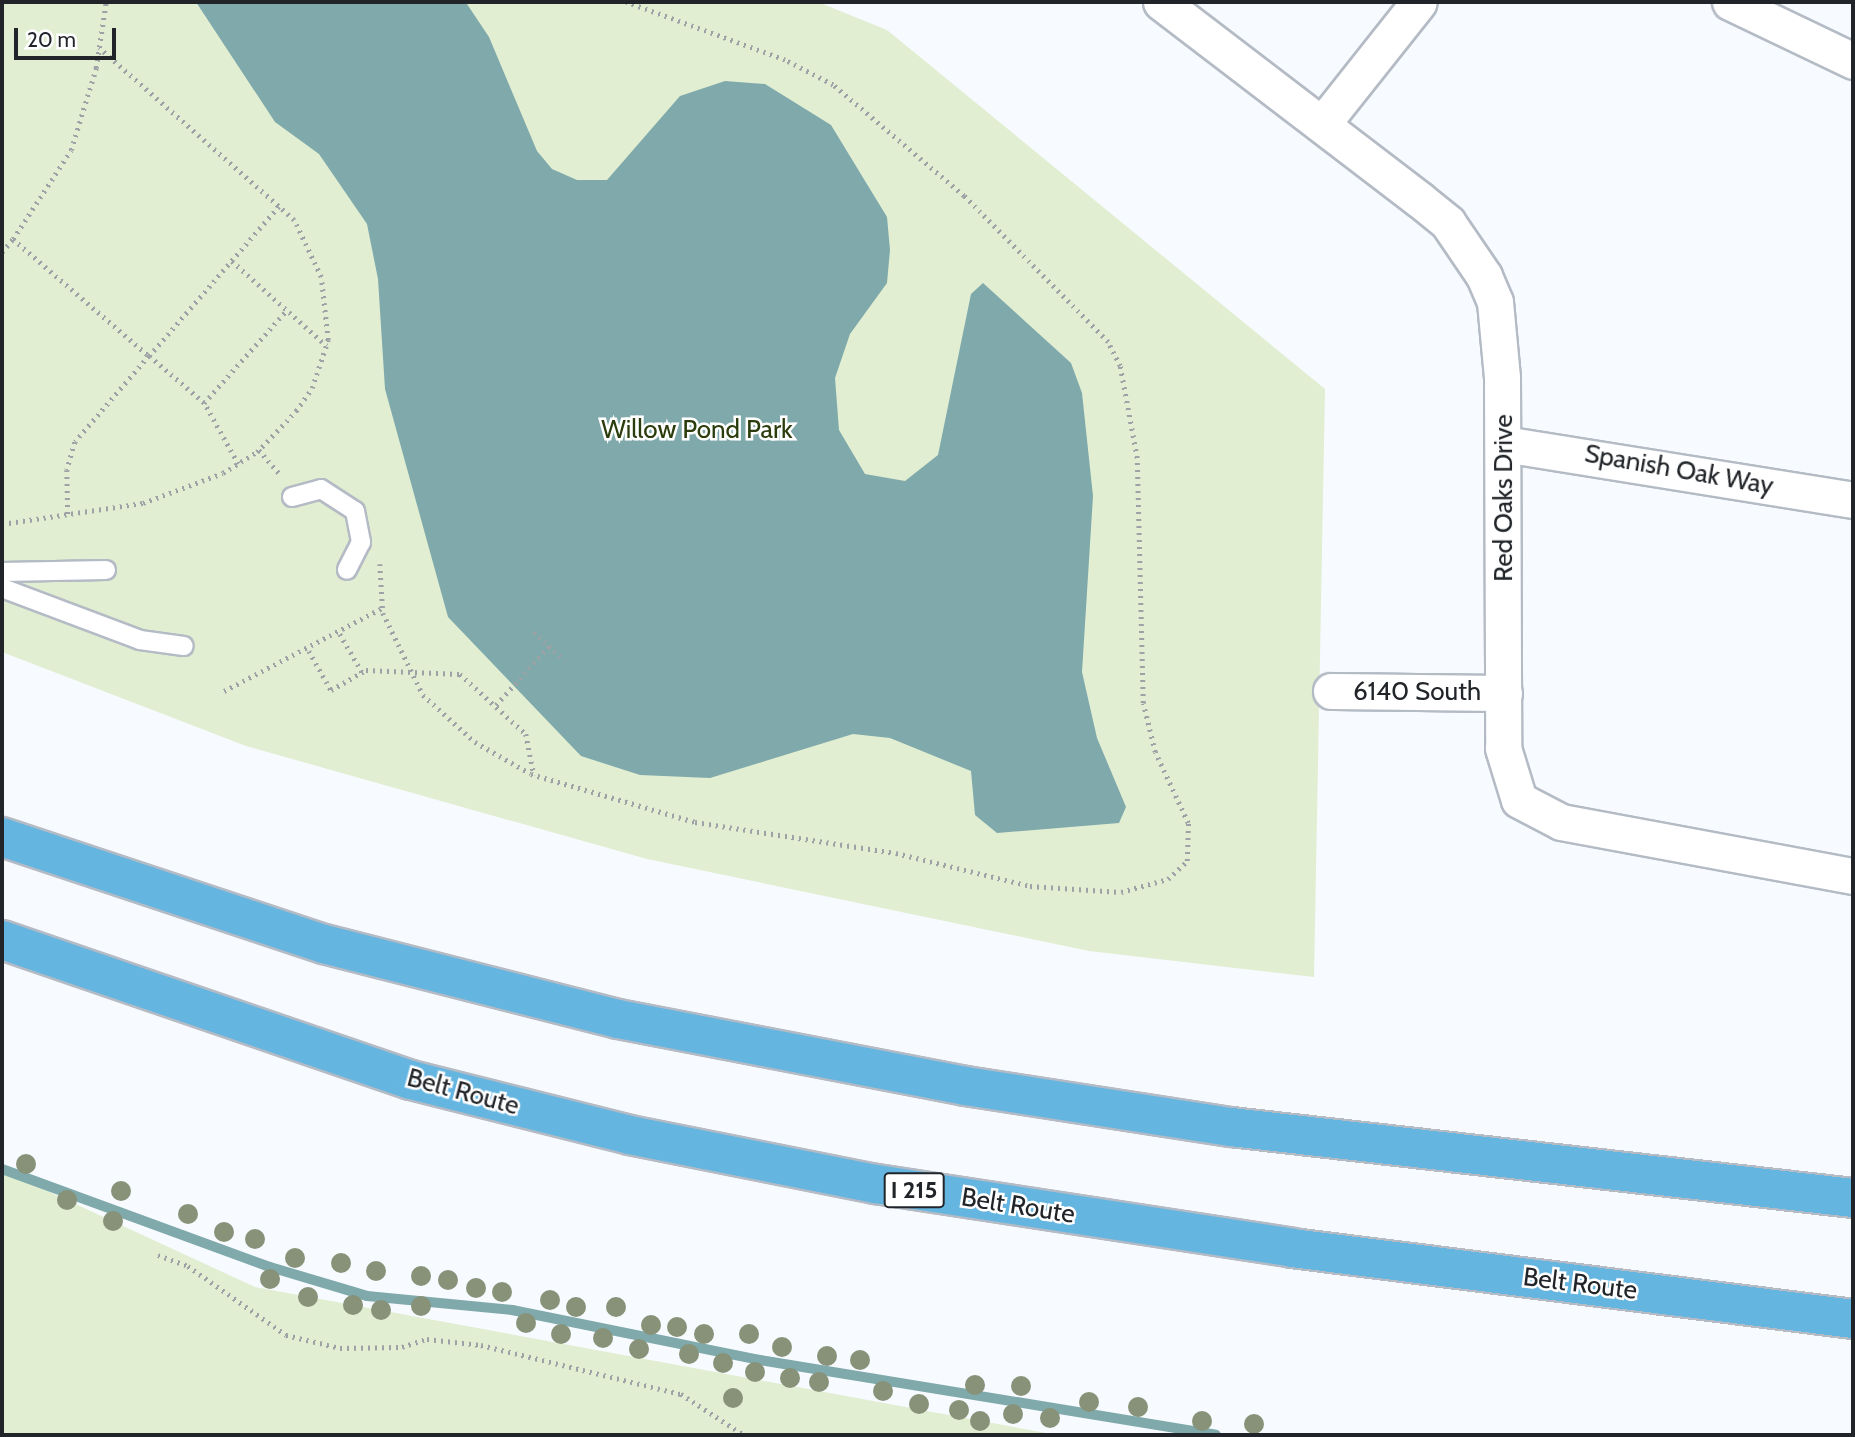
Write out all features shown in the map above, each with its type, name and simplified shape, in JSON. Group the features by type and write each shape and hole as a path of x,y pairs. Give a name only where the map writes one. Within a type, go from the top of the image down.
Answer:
{"highway":[{"path":"2,837 324,944 645,1025 965,1086 1231,1127 1853,1198"},
{"name":"Belt Route","path":"2,940 411,1080 630,1135 876,1184 1279,1246 1853,1319"}],"street":[{"name":"Red Oaks Drive","path":"1161,2 1323,123 1448,223 1485,276 1500,332 1504,444 1506,771 1519,800 1533,811 1561,822 1853,876"},
{"path":"1323,123 1419,2"},
{"path":"1730,2 1853,61"},
{"name":"Spanish Oak Way","path":"1504,444 1853,500"},
{"name":"6140 South","path":"1331,691 1504,692"}],"lane":[{"path":"292,497 321,489 349,503 360,521 361,542 347,570"},
{"path":"2,572 106,570"},
{"path":"2,587 140,640 184,646"}],"path":[{"path":"2,252 71,150 99,48 106,2"},
{"path":"382,553 382,608 410,676 440,714 534,775 695,822 896,853 1041,888 1147,888 1180,871 1192,844 1155,752 1143,703 1137,457 1126,388 1108,342 964,196 833,85 785,60 626,2"},
{"path":"2,524 68,517 188,490 238,464 259,450 313,388 327,346 321,277 310,246 279,206 99,48"},
{"path":"68,517 67,470 75,442 279,206"},
{"path":"13,239 204,403 238,464"},
{"path":"232,261 327,346"},
{"path":"204,403 287,310"},
{"path":"259,450 275,474 288,471"},
{"path":"225,691 309,651 382,608"},
{"path":"534,632 564,660"},
{"path":"340,634 362,672"},
{"path":"496,705 550,646"},
{"path":"309,651 331,690 362,672 410,676 460,674 496,705 531,743 534,775"},
{"path":"158,1255 188,1266 286,1335 340,1349 402,1347 427,1339 481,1345 681,1394 744,1435"}],"green space":[{"name":"Willow Pond Park","path":"2,2 818,2 887,30 1325,389 1314,977 1089,951 647,859 246,746 2,652"},
{"path":"2,1170 255,1287 1057,1435 2,1435"}],"water":[{"path":"196,2 467,4 489,37 537,151 552,169 577,180 607,180 680,96 725,81 765,84 831,125 887,217 890,250 887,283 850,334 835,378 839,430 865,474 905,481 938,455 971,294 983,283 1071,363 1082,393 1093,496 1082,672 1097,738 1126,807 1119,823 997,833 975,815 971,771 890,738 853,734 710,778 640,775 581,756 448,617 385,389 378,279 367,224 319,154 275,122"}],"waterway":[{"path":"2,1169 270,1267 367,1296 512,1310 754,1359 1216,1435"}]}
